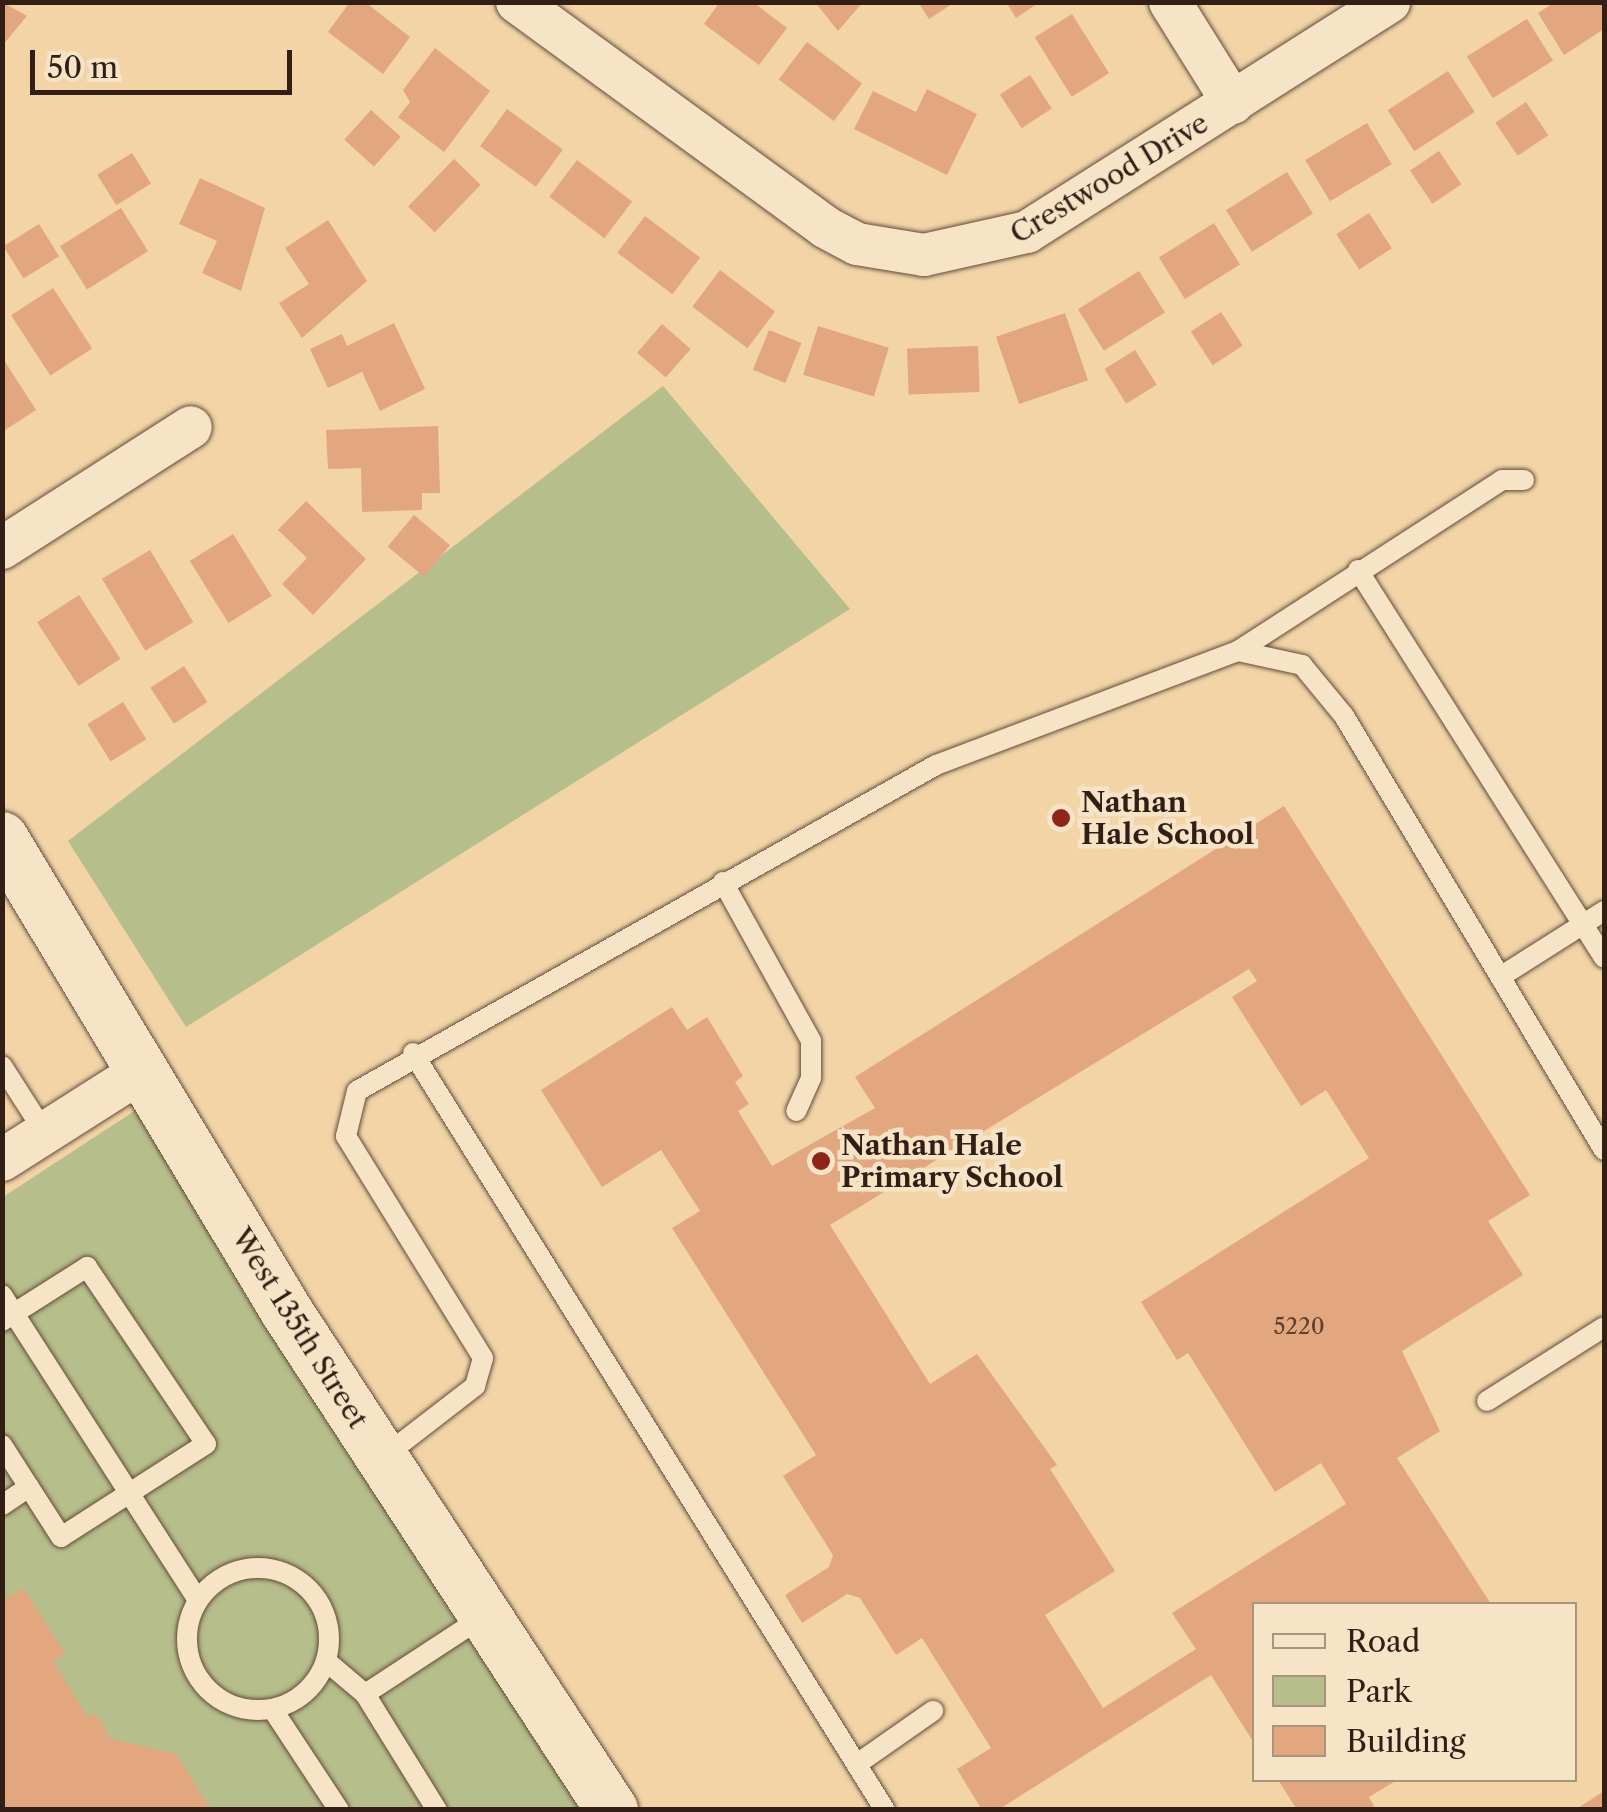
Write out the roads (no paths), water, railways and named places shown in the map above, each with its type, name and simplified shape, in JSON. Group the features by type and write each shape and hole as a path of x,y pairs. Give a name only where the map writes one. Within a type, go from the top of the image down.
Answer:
{"street":[{"name":"Crestwood Drive","path":"517,2 825,227 888,252 970,252 1015,237 1389,2"},
{"path":"1170,2 1233,103"},
{"path":"2,548 191,427"},
{"name":"West 135th Street","path":"2,838 382,1458 612,1810"},
{"path":"2,1160 142,1071"}],"lane":[{"path":"382,1458 484,1371 478,1344 344,1127 357,1092 413,1053 936,764 1238,651 1502,480 1524,480"},
{"path":"1358,570 1604,958"},
{"path":"1238,651 1302,665 1344,716 1500,977 1598,1126 1604,1150"},
{"path":"723,882 810,1041 812,1078 796,1112"},
{"path":"1500,977 1604,911"},
{"path":"413,1053 885,1810"},
{"path":"2,1066 45,1133"},
{"path":"2,1446 61,1537 130,1494 206,1444 86,1267 6,1310 130,1494 198,1600"},
{"path":"1487,1401 1604,1327"},
{"path":"2,1505 29,1487"},
{"path":"280,1571 322,1606 326,1661 306,1693 273,1710 236,1708 205,1687 186,1636 198,1600 225,1575 280,1571"},
{"path":"364,1694 485,1615"},
{"path":"326,1661 364,1694 437,1810"},
{"path":"273,1710 339,1810"},
{"path":"857,1764 933,1712"}],"place":[{"name":"Nathan Hale School","path":"1061,818"},
{"name":"Nathan Hale Primary School","path":"821,1161"}]}
